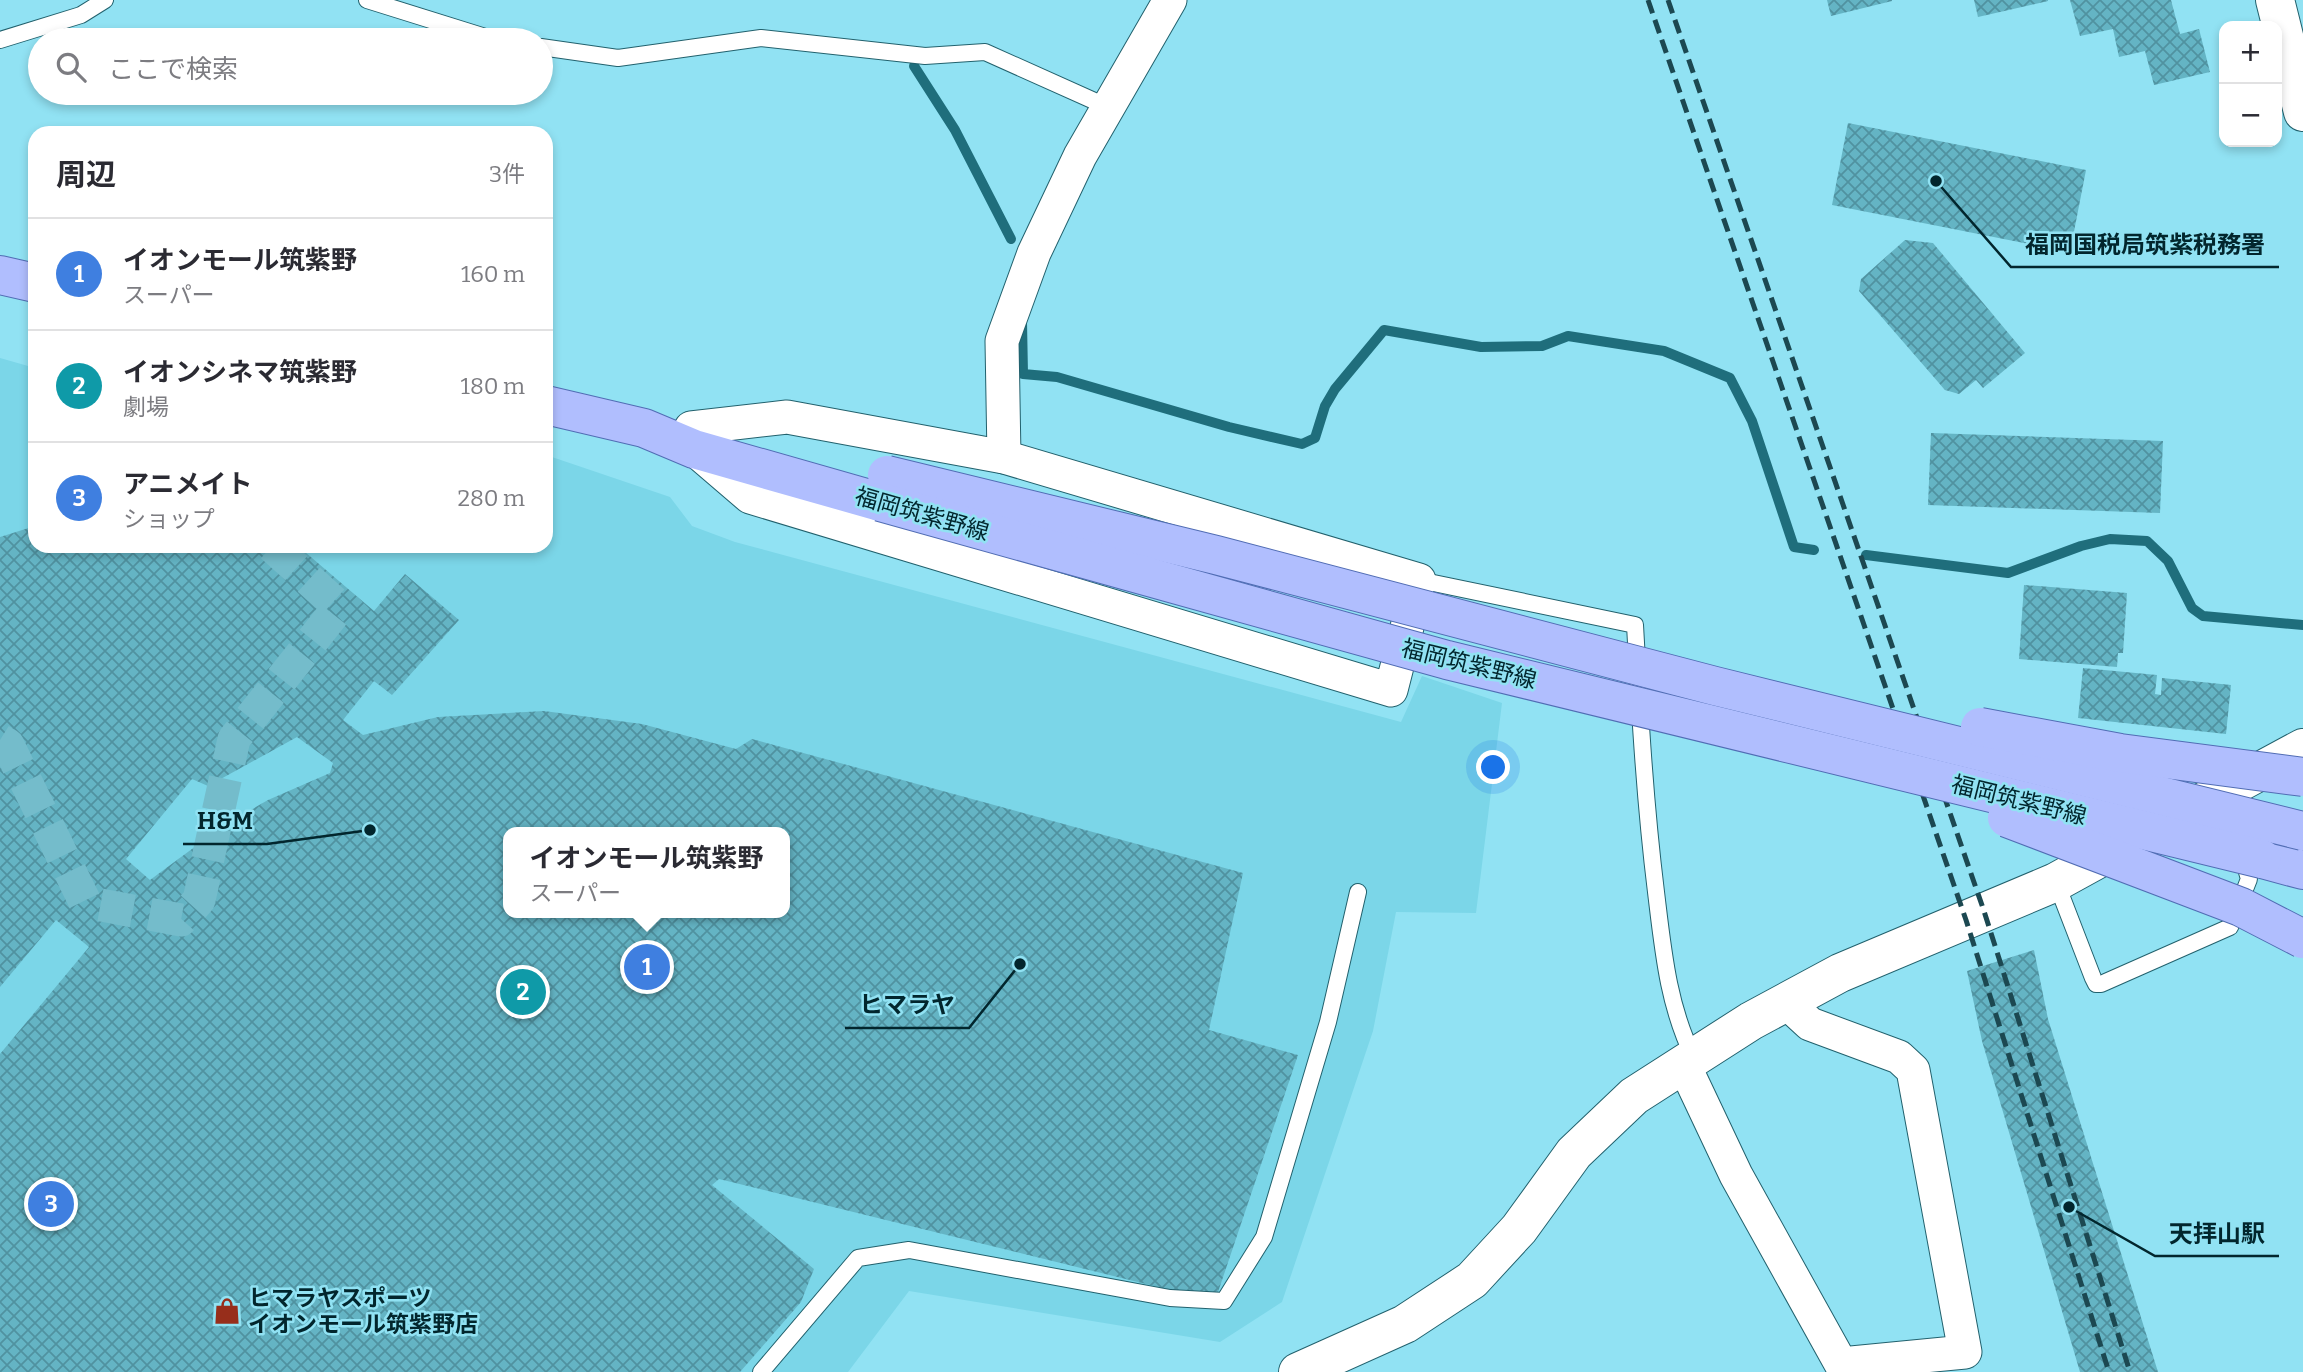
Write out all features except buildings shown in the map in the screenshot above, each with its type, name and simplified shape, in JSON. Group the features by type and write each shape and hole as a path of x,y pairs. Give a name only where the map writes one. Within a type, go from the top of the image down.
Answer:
{"main road":[{"path":"0,275 28,281"},
{"name":"福岡筑紫野線","path":"553,407 692,438 884,489 1447,660 2303,870"},
{"name":"福岡筑紫野線","path":"884,489 1216,555 1715,686 2303,831"},
{"path":"1715,686 1931,717 2119,752 2303,778"},
{"path":"1862,762 2241,907 2303,939"}],"street":[{"path":"1004,457 1002,341 1034,253 1068,180 1170,0"},
{"path":"2275,0 2303,111"},
{"path":"787,417 1004,457 1419,580 1391,690 750,497 692,438 787,417"},
{"path":"1309,1371 1405,1324 1472,1280 1519,1229 1574,1153 1634,1096 1786,1002 1840,973 2056,882 2217,821 2303,748"},
{"path":"1689,1062 1736,1175 1841,1364 1965,1352 1913,1070 1899,1057 1810,1024 1786,1002"}],"lane":[{"path":"39,28 81,15 105,0"},
{"path":"367,0 457,28"},
{"path":"0,40 28,31"},
{"path":"553,49 618,58 761,38 925,55 985,52 1110,108"},
{"path":"1419,580 1635,625 1644,795 1665,967 1689,1062"},
{"path":"2056,882 2093,978 2096,984 2102,984 2230,928 2249,879 2246,863 2217,821"},
{"path":"761,1372 858,1258 909,1250 1170,1298 1224,1301 1264,1237 1328,1022 1358,892"}],"shaded area":[{"path":"0,358 28,366 28,553 553,553 553,457 670,497 692,526 735,542 1401,722 1422,676 1502,703 1476,913 1396,912 1373,1031 1282,1302 1220,1342 909,1291 848,1372 0,1372"}],"waterway":[{"path":"914,66 955,130 1011,239"},
{"path":"1022,322 1023,374 1057,377 1229,427 1302,444 1315,438 1325,406 1335,389 1384,330 1481,347 1542,346 1568,336 1664,351 1730,378 1752,421 1794,547 1814,550"},
{"path":"1866,555 2008,573 2081,546 2110,539 2147,541 2168,561 2192,608 2203,616 2303,625"}],"tunnel":[{"path":"0,740 8,745 85,902 181,920 199,900 234,739 339,607 280,553"}],"railway":[{"path":"1648,0 1966,920 2109,1372"},
{"path":"1668,0 1984,911 2130,1372"}],"place":[{"name":"福岡国税局筑紫税務署","path":"1936,181"},
{"name":"H&M","path":"370,830"},
{"name":"ヒマラヤ","path":"1020,964"},
{"name":"イオンモール筑紫野","path":"647,967"},
{"name":"イオンシネマ筑紫野","path":"523,992"},
{"name":"アニメイト","path":"51,1204"},
{"name":"天拝山駅","path":"2069,1207"},
{"name":"ヒマラヤスポーツ イオンモール筑紫野店","path":"227,1311"}]}
